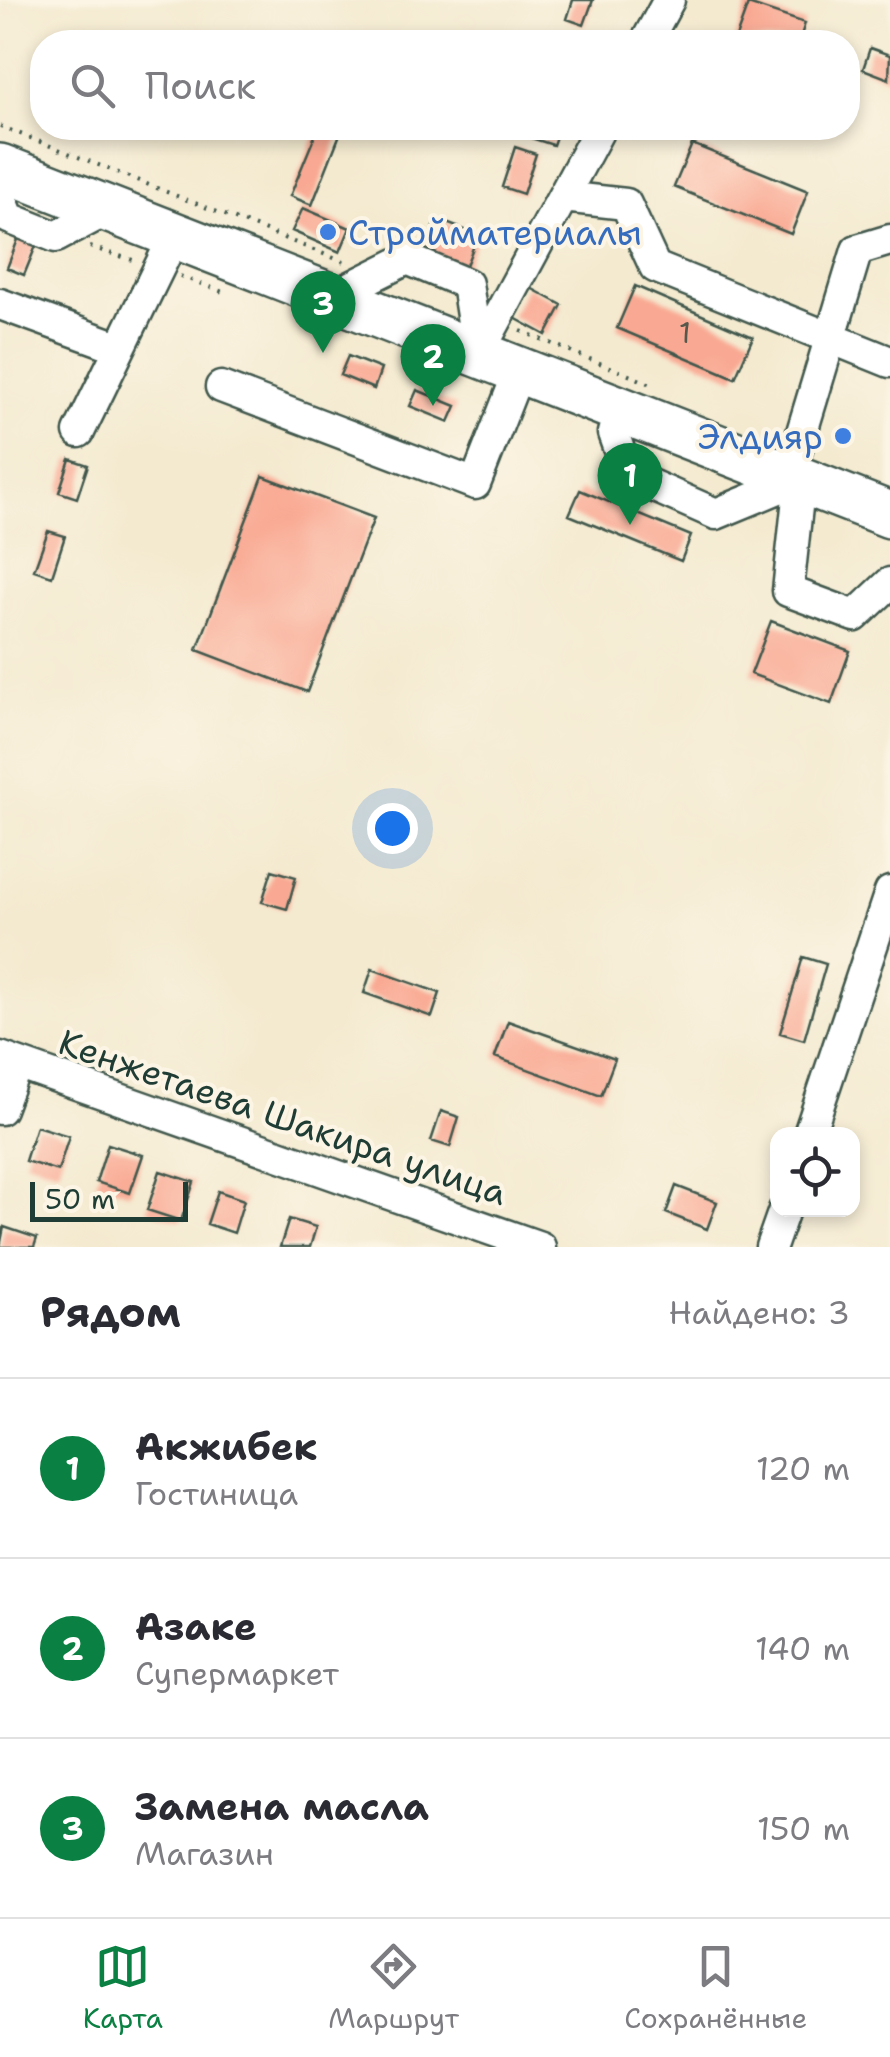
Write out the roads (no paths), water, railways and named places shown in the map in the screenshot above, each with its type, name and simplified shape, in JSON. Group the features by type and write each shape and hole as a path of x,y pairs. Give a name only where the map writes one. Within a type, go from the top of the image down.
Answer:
{"highway":[{"path":"0,167 890,515"}],"street":[{"path":"653,30 669,0"},
{"path":"478,354 594,140"},
{"path":"0,196 9,218 56,237 109,208"},
{"path":"563,198 626,204 655,267 890,362"},
{"path":"79,432 175,235"},
{"path":"890,240 857,250 829,337 794,477 788,591 855,616 890,584"},
{"path":"333,296 407,259 467,284 478,354"},
{"path":"0,304 118,348"},
{"path":"222,388 475,484 520,369"},
{"path":"620,408 613,432 628,475 716,514 794,477"},
{"path":"811,1127 890,892"},
{"path":"0,1108 8,1060"},
{"name":"Кенжетаева Шакира улица","path":"8,1060 504,1241 540,1247"},
{"path":"771,1247 782,1217"}],"place":[{"name":"Стройматериалы","path":"328,232"},
{"name":"Замена масла","path":"323,353"},
{"name":"Азаке","path":"433,406"},
{"name":"Элдияр","path":"843,436"},
{"name":"Акжибек","path":"630,525"}]}
